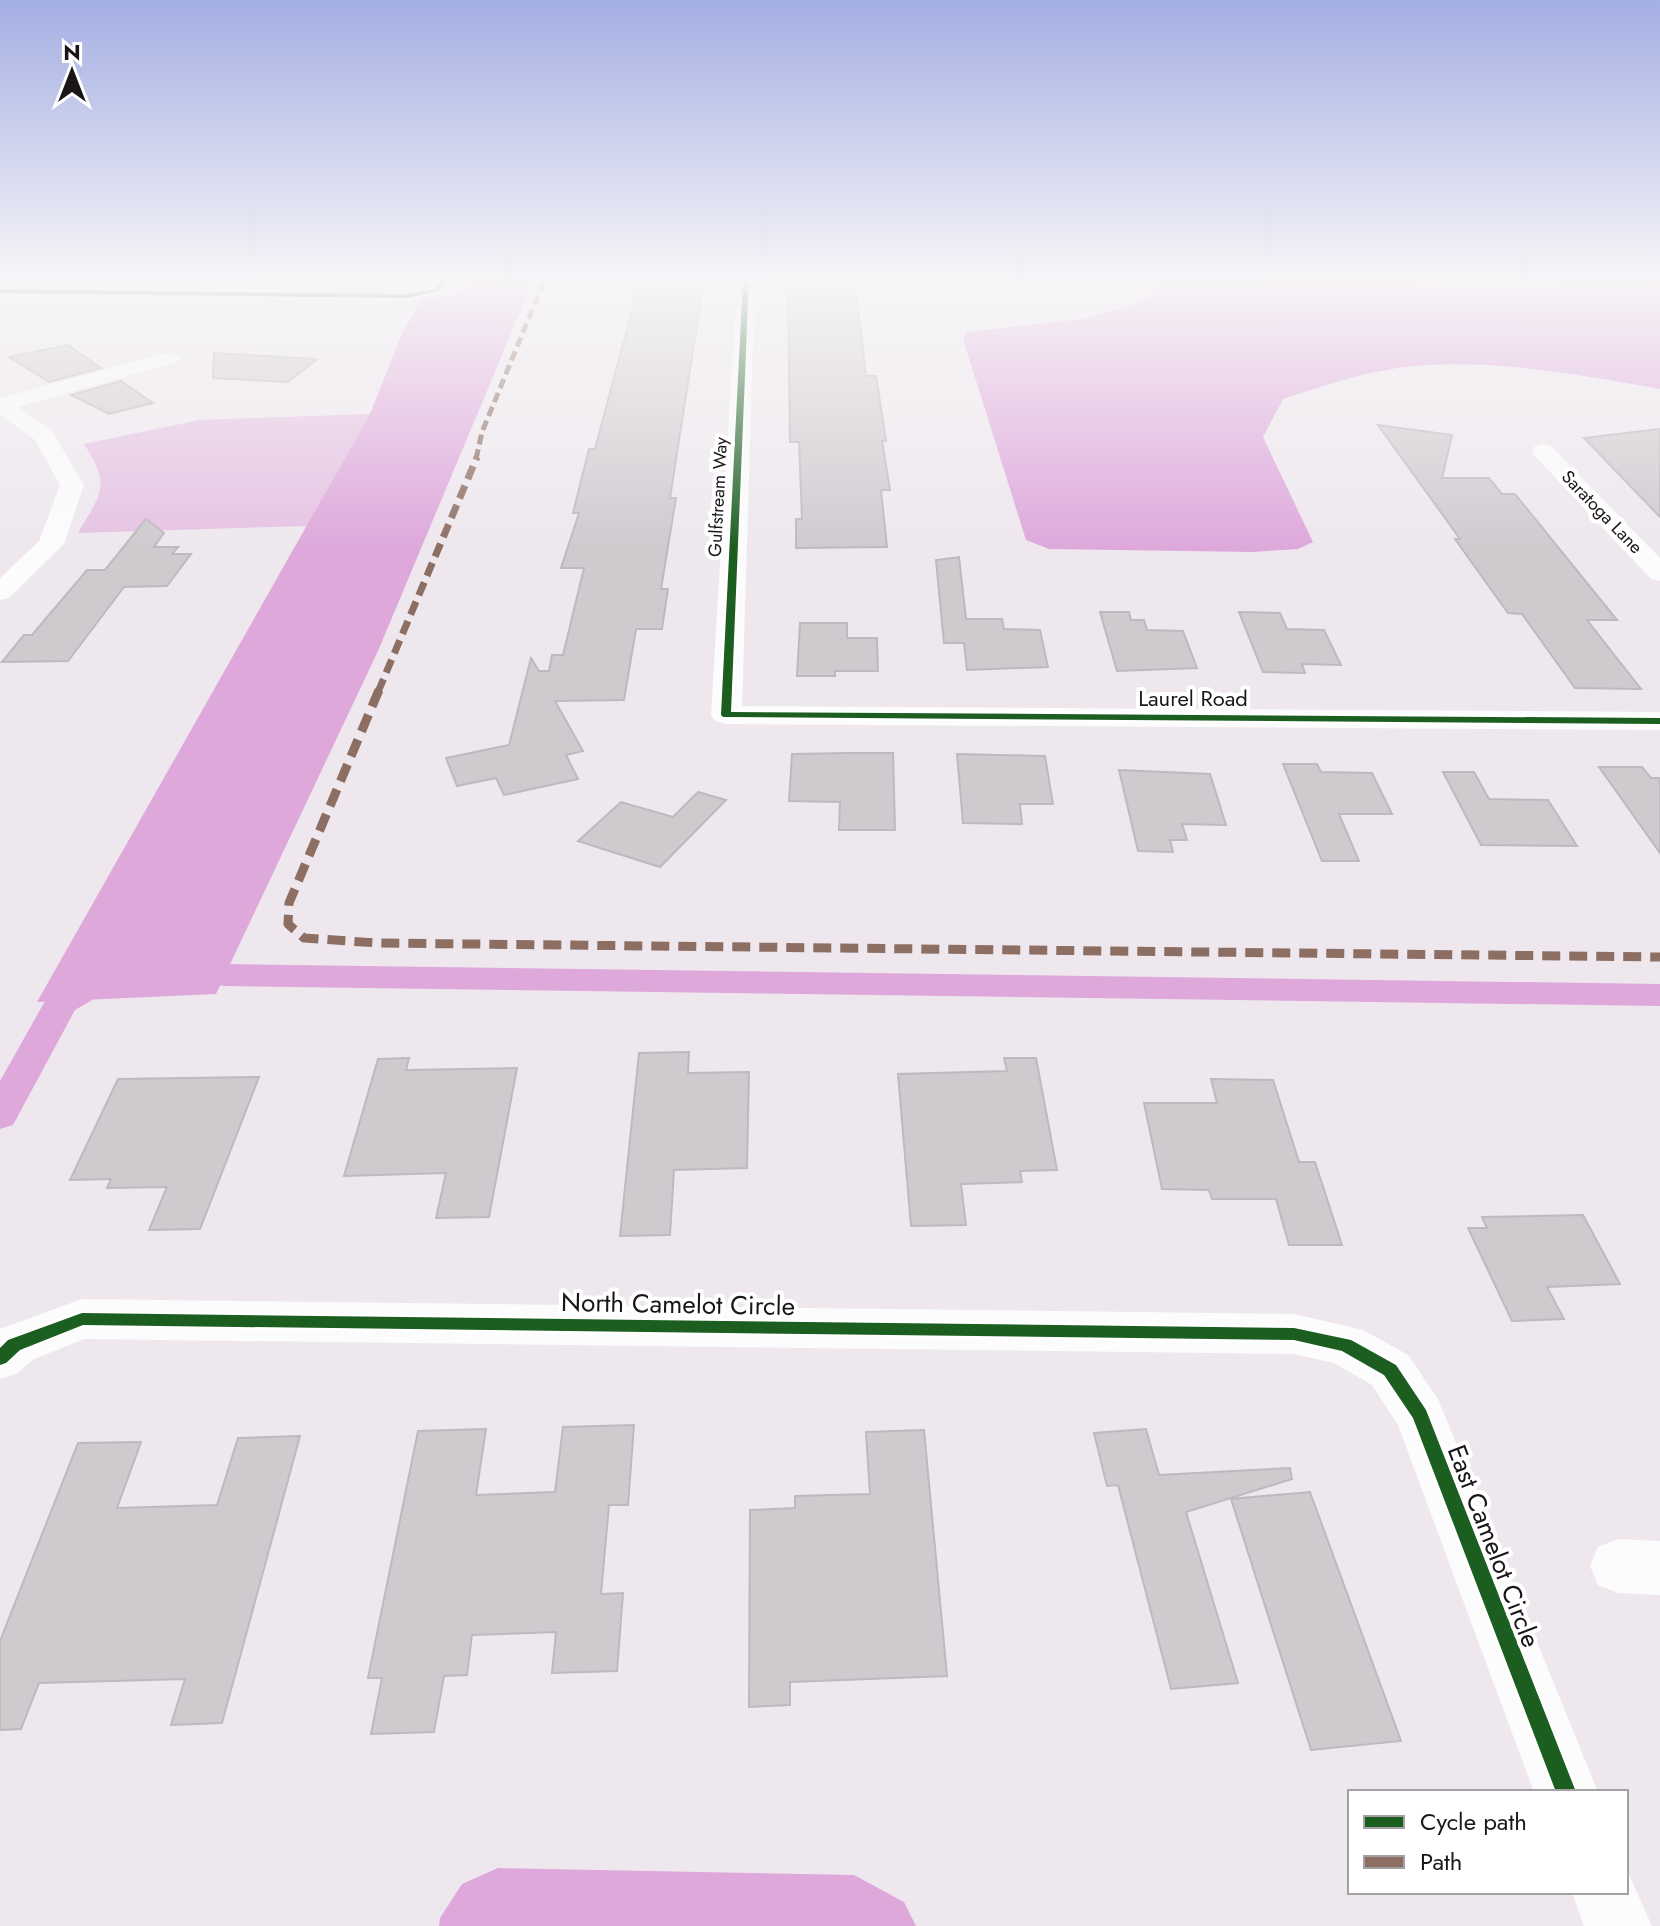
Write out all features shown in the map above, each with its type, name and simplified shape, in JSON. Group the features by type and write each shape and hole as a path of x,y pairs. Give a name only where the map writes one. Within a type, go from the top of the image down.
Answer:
{"street":[{"path":"2,404 130,369"},
{"name":"Gulfstream Way","path":"726,715 742,369"},
{"path":"0,592 51,544 72,485 44,436 2,404"},
{"name":"Saratoga Lane","path":"1543,451 1660,573"},
{"name":"Laurel Road","path":"726,715 1660,721"},
{"name":"North Camelot Circle","path":"7,1351 82,1319 1294,1334 1345,1345"},
{"name":"East Camelot Circle","path":"1345,1345 1390,1370 1420,1415 1565,1790"},
{"path":"1606,1894 1618,1926"}],"shaded area":[{"path":"388,369 496,369 378,651 216,994 37,1002 370,414"},
{"path":"972,369 1393,369 1331,383 1283,399 1263,437 1313,542 1298,549 1252,552 1049,549 1026,540"},
{"path":"1526,369 1660,369 1660,389 1599,379"},
{"path":"370,414 307,526 78,533 100,489 98,470 84,444 199,420"},
{"path":"498,1868 854,1875 904,1902 916,1926 439,1926 440,1918 462,1884"}],"building":[{"path":"28,369 98,369 49,382"},
{"path":"213,369 305,369 288,382 213,378"},
{"path":"616,369 690,369 670,498 676,498 661,589 668,589 662,629 636,629 624,700 555,701 583,751 566,755 578,779 504,795 496,778 457,786 446,758 509,745 531,658 539,671 549,671 552,655 563,655 584,568 561,568 579,513 573,513 589,449 595,449"},
{"path":"789,369 865,369 866,376 876,376 890,490 881,490 887,547 796,548 796,519 802,519 799,442 790,442"},
{"path":"121,381 153,403 109,414 71,395"},
{"path":"1378,425 1452,435 1442,478 1489,478 1502,494 1515,494 1617,620 1587,620 1641,689 1575,688 1522,614 1508,613 1455,539 1460,539"},
{"path":"1660,429 1660,517 1584,438"},
{"path":"146,519 164,533 154,547 178,547 172,554 191,554 167,586 124,587 68,661 2,662 24,635 32,635 87,570 105,570"},
{"path":"959,557 966,619 1002,619 1004,629 1040,630 1048,667 967,670 964,643 944,643 936,560"},
{"path":"1100,612 1129,612 1131,620 1144,620 1147,630 1183,631 1197,668 1117,671"},
{"path":"1239,612 1280,613 1287,629 1324,630 1341,665 1302,664 1305,673 1263,672"},
{"path":"800,623 847,623 847,638 877,638 878,671 835,671 835,676 797,676"},
{"path":"893,753 895,830 839,830 840,802 789,801 792,754"},
{"path":"957,754 1045,756 1053,804 1020,804 1022,824 963,823"},
{"path":"1283,764 1317,764 1321,772 1372,773 1392,814 1339,814 1359,861 1322,861"},
{"path":"1599,767 1642,767 1651,778 1660,778 1660,853"},
{"path":"1119,770 1210,774 1226,825 1182,824 1187,840 1170,840 1173,852 1138,851"},
{"path":"1443,772 1474,772 1489,799 1548,800 1577,846 1481,845"},
{"path":"698,792 726,800 660,867 578,841 621,802 673,817"},
{"path":"689,1052 688,1073 749,1072 747,1168 674,1170 670,1235 620,1236 639,1053"},
{"path":"409,1058 406,1070 517,1068 489,1217 436,1218 446,1173 344,1176 378,1059"},
{"path":"1004,1058 1036,1058 1057,1170 1020,1171 1022,1182 961,1184 966,1225 911,1226 898,1074 1007,1071"},
{"path":"259,1077 200,1229 149,1230 167,1187 107,1188 111,1179 70,1180 118,1079"},
{"path":"1211,1079 1273,1080 1299,1162 1315,1162 1342,1245 1289,1245 1276,1199 1212,1199 1209,1190 1162,1189 1144,1103 1217,1103"},
{"path":"1583,1215 1620,1284 1547,1287 1564,1319 1512,1321 1468,1228 1487,1228 1482,1217"},
{"path":"634,1425 628,1505 609,1505 601,1594 623,1593 617,1671 552,1673 556,1632 472,1635 467,1675 444,1676 434,1732 371,1734 382,1678 368,1678 418,1431 486,1429 476,1495 555,1492 563,1427"},
{"path":"1146,1429 1159,1475 1290,1468 1292,1479 1186,1512 1238,1683 1171,1689 1118,1485 1107,1486 1094,1433"},
{"path":"924,1430 947,1676 790,1682 790,1705 749,1707 750,1510 795,1508 795,1496 870,1494 866,1432"},
{"path":"300,1436 222,1723 171,1725 185,1679 39,1683 21,1729 0,1730 0,1641 78,1443 141,1442 117,1508 217,1505 238,1438"},
{"path":"1310,1492 1401,1741 1311,1750 1231,1499"}],"waterway":[{"path":"181,971 225,975 1660,995"},
{"path":"0,1115 61,1002 101,980"}],"marked path":[{"path":"508,369 482,432 476,459 289,903 288,924 304,938 378,943 1660,957"}],"cycle path":[{"path":"742,369 726,715 1660,721"},
{"path":"0,1358 14,1345 82,1319 1294,1334 1345,1345 1390,1370 1420,1415 1565,1790"}]}
